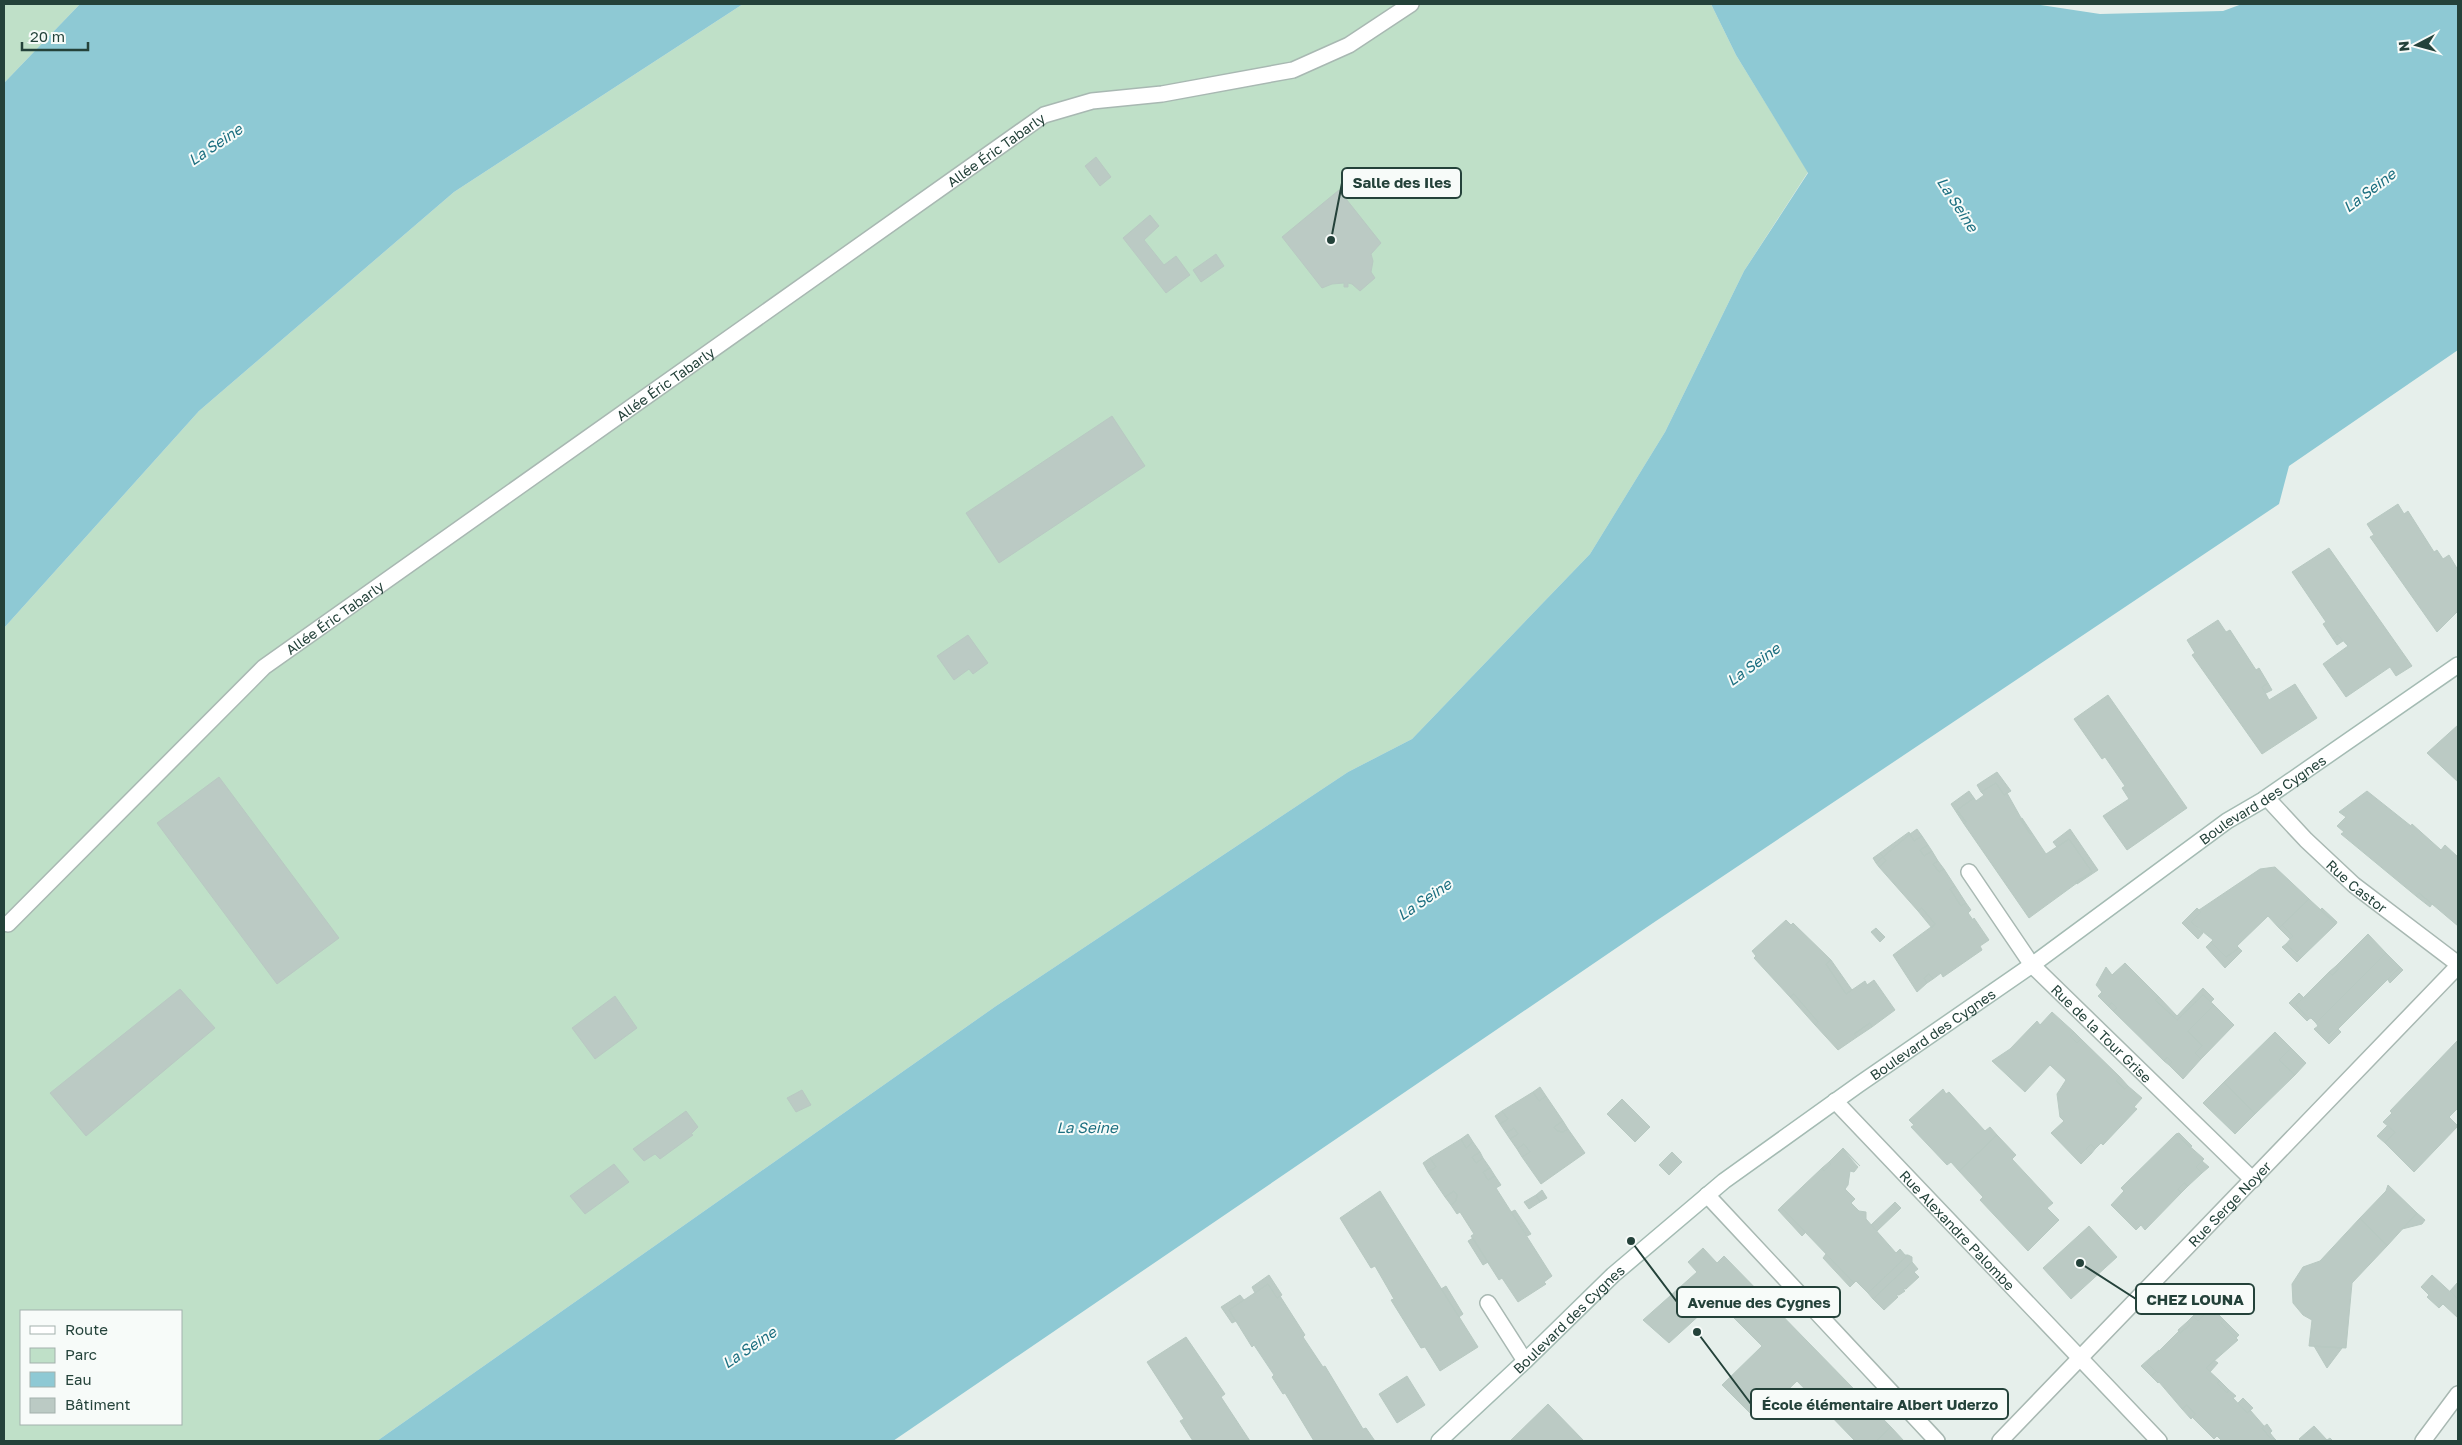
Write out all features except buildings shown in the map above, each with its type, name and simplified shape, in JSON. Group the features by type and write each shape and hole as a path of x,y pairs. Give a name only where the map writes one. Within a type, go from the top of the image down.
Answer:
{"street":[{"name":"Allée Éric Tabarly","path":"8,924 264,667 1044,115 1092,101 1162,94 1293,70 1349,45 1411,4"},
{"name":"Boulevard des Cygnes","path":"1439,1441 1613,1275 1706,1195 1835,1101 2032,965 2226,821 2267,798 2458,665"},
{"name":"Rue Castor","path":"2267,798 2306,840 2354,885 2458,965"},
{"name":"Rue de la Tour Grise","path":"1969,872 2032,965 2253,1180"},
{"name":"Rue Serge Noyer","path":"2000,1441 2458,965"},
{"name":"Rue Alexandre Palombe","path":"1835,1101 2159,1441"},
{"path":"1706,1195 1937,1441"},
{"path":"1488,1303 1525,1361"},
{"path":"2423,1441 2458,1394"}],"green space":[{"path":"4,4 80,4 4,83"},
{"path":"743,4 1711,4 1736,55 1808,172 1744,271 1665,432 1590,554 1412,739 1348,772 996,1006 377,1441 4,1441 4,628 199,411 454,192"}],"water":[{"name":"La Seine","path":"80,4 743,4 454,192 199,411 4,628 4,83"},
{"name":"La Seine","path":"1711,4 2034,4 2100,14 2223,11 2242,4 2458,4 2458,350 2289,466 2279,504 1653,923 893,1441 377,1441 996,1006 1348,772 1412,739 1590,554 1665,432 1744,271 1808,173 1736,55"}],"place":[{"name":"Salle des Iles","path":"1331,240"},
{"name":"Avenue des Cygnes","path":"1631,1241"},
{"name":"CHEZ LOUNA","path":"2080,1263"},
{"name":"École élémentaire Albert Uderzo","path":"1697,1332"}]}
